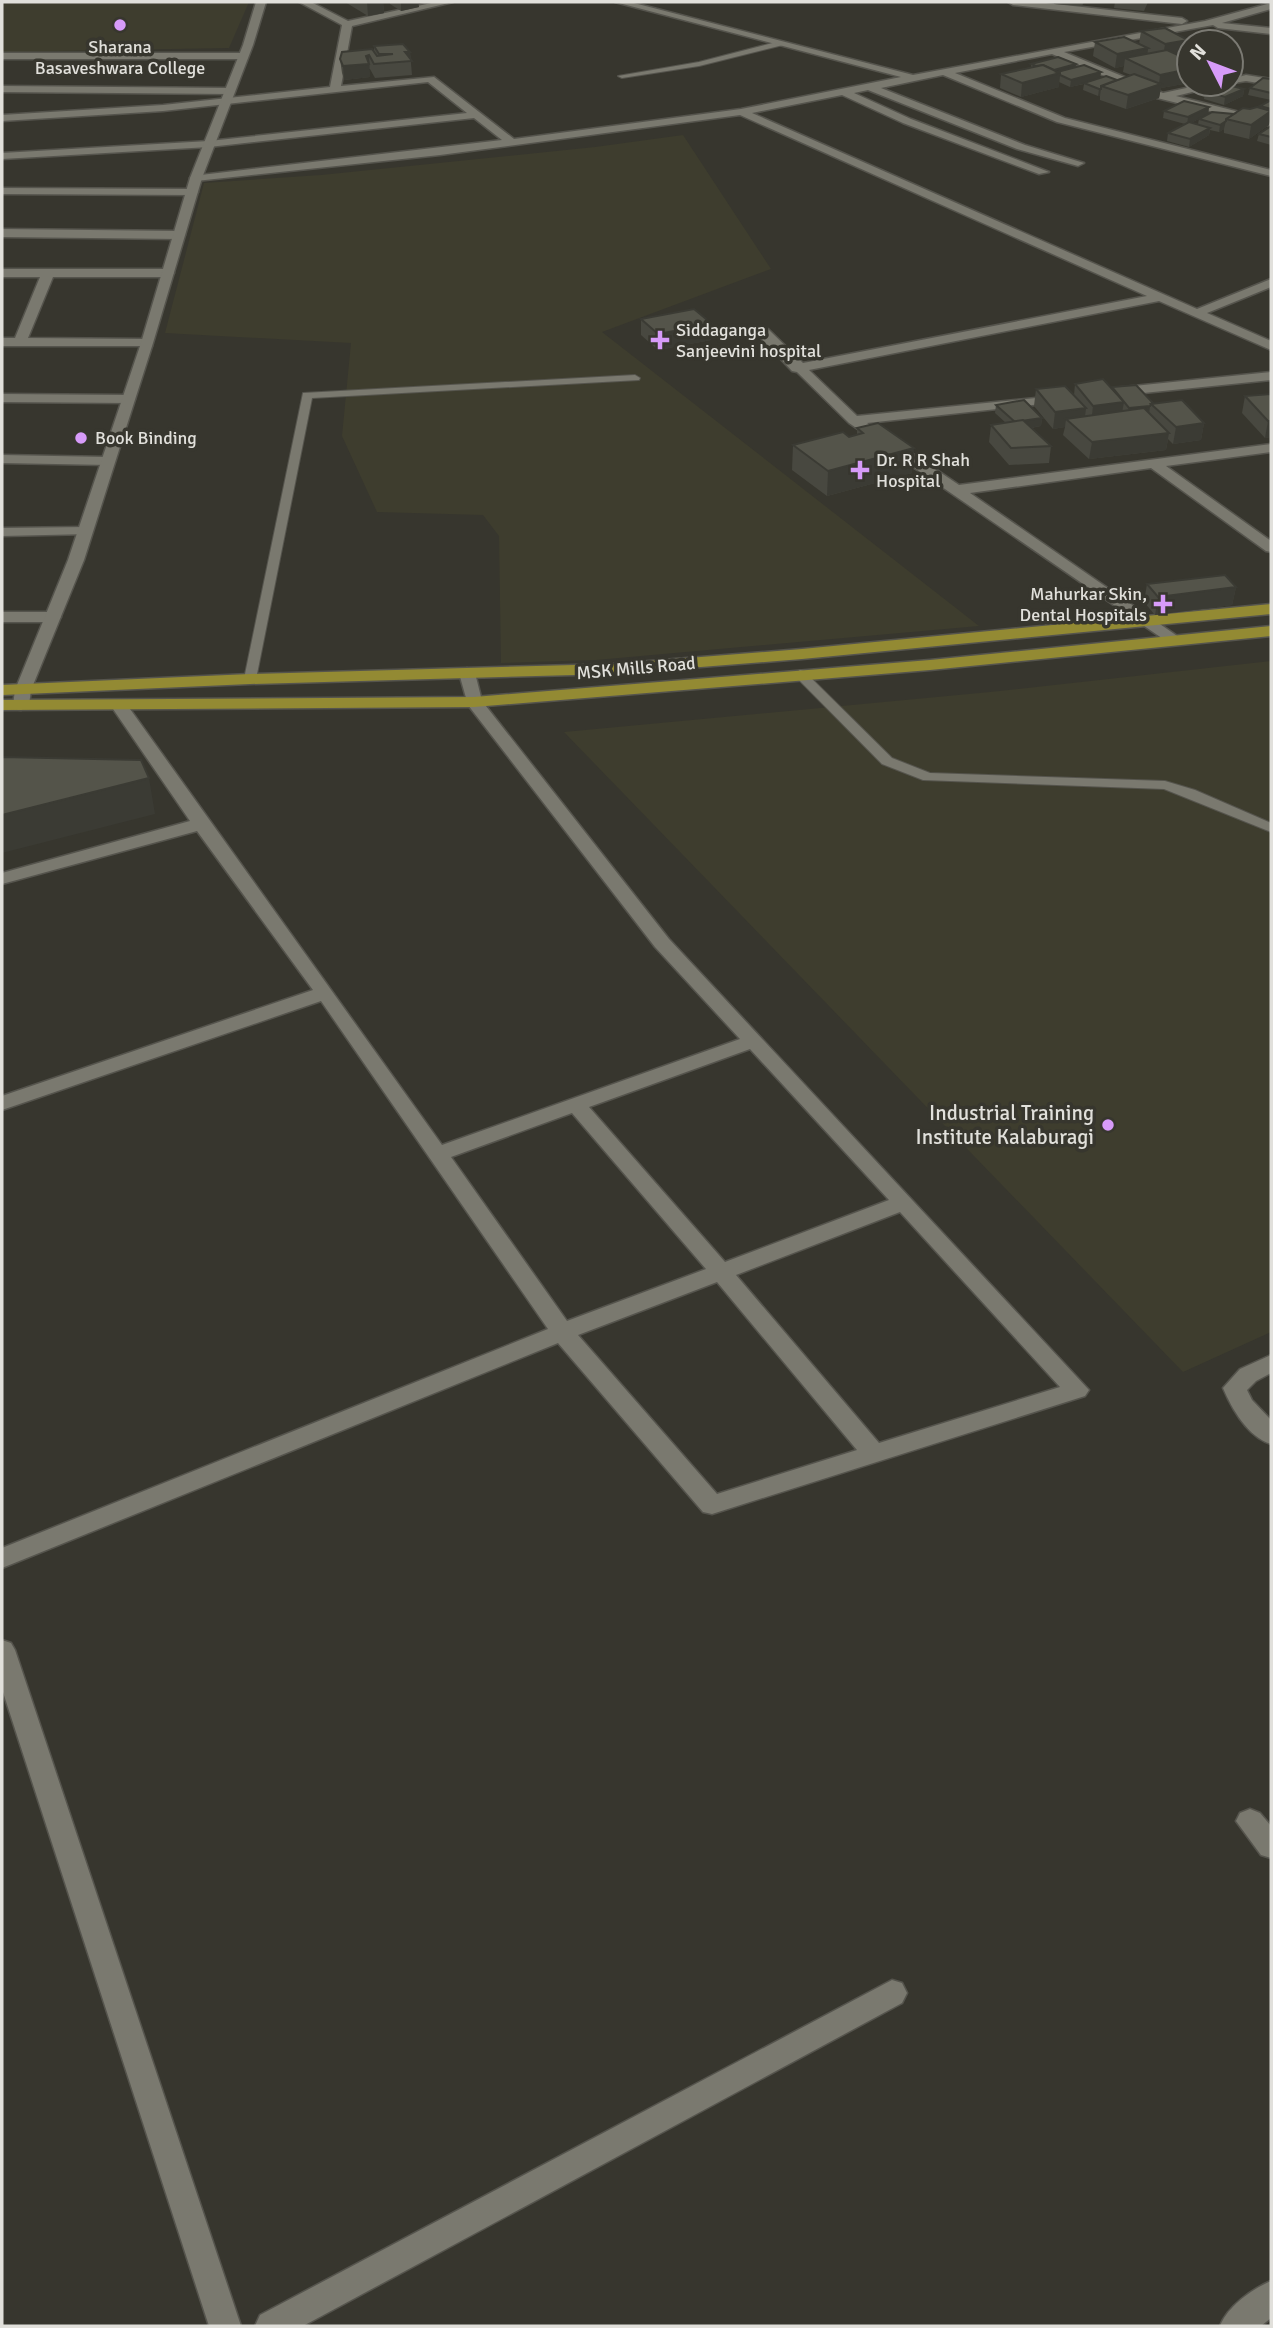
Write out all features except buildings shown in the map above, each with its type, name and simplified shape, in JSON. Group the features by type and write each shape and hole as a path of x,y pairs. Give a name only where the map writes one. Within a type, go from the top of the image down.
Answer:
{"main road":[{"name":"MSK Mills Road","path":"2,705 22,698 250,679 612,669 816,653 1271,609"},
{"name":"MSK Mills Road","path":"2,690 22,698 119,706 474,702 930,665 1271,631"}],"street":[{"path":"22,698 85,531 147,344 196,178 261,2"},
{"path":"303,2 347,24 448,2"},
{"path":"620,2 917,78"},
{"path":"635,6 646,2"},
{"path":"1013,2 1271,31"},
{"path":"196,178 511,142 741,112 1206,24 1271,6"},
{"path":"335,90 347,24"},
{"path":"1053,51 1161,96 1271,123"},
{"path":"2,56 243,56"},
{"path":"944,72 1061,120 1271,173"},
{"path":"1245,78 1271,82"},
{"path":"2,118 91,115 228,97 335,90 430,79 511,142"},
{"path":"870,87 1021,147 1078,163"},
{"path":"2,89 228,97"},
{"path":"844,92 907,121 1043,172"},
{"path":"1161,96 1175,93"},
{"path":"741,112 1271,346"},
{"path":"2,156 209,144 476,115"},
{"path":"2,191 192,192"},
{"path":"2,233 179,235"},
{"path":"2,273 168,273"},
{"path":"20,342 48,273"},
{"path":"1197,313 1271,283"},
{"path":"797,368 1161,297"},
{"path":"763,332 797,368 854,419 1175,640"},
{"path":"2,342 147,344"},
{"path":"1104,393 1271,376"},
{"path":"854,419 1077,396"},
{"path":"2,398 128,399"},
{"path":"957,490 1271,449"},
{"path":"2,459 108,461"},
{"path":"1154,464 1271,548"},
{"path":"2,532 85,531"},
{"path":"2,617 53,617"},
{"path":"119,706 201,824 326,993 562,1332 712,1505 1077,1390 662,943 474,702 467,673"},
{"path":"2,879 201,824"},
{"path":"2,1103 326,993"},
{"path":"438,1154 754,1041"},
{"path":"576,1105 722,1272 874,1454"},
{"path":"2,1558 562,1332 903,1203"},
{"path":"1271,1363 1248,1375 1235,1388 1242,1405 1271,1435"},
{"path":"2,1650 225,2326"},
{"path":"1250,1821 1271,1846"},
{"path":"271,2326 892,1993"},
{"path":"1236,2326 1271,2297"}],"lane":[{"path":"622,76 698,64 780,43"},
{"path":"250,679 307,395 635,378"},
{"path":"800,674 887,761 906,770 928,777 1165,785 1271,828"}],"shaded area":[{"name":"Sharana Basaveshwara College","path":"2,2 249,2 229,48 2,52"},
{"path":"683,135 771,269 602,332 979,626 596,660 501,663 499,536 483,515 377,512 342,436 351,343 165,333 204,183 321,175 595,147"},
{"name":"Industrial Training Institute Kalaburagi","path":"1271,661 1271,1332 1183,1372 564,732 990,692"}],"place":[{"name":"Sharana Basaveshwara College","path":"120,25"},
{"name":"Siddaganga Sanjeevini hospital","path":"660,340"},
{"name":"Book Binding","path":"81,438"},
{"name":"Dr. R R Shah Hospital","path":"860,470"},
{"name":"Mahurkar Skin, Dental Hospitals","path":"1163,604"},
{"name":"Industrial Training Institute Kalaburagi","path":"1108,1125"}]}
